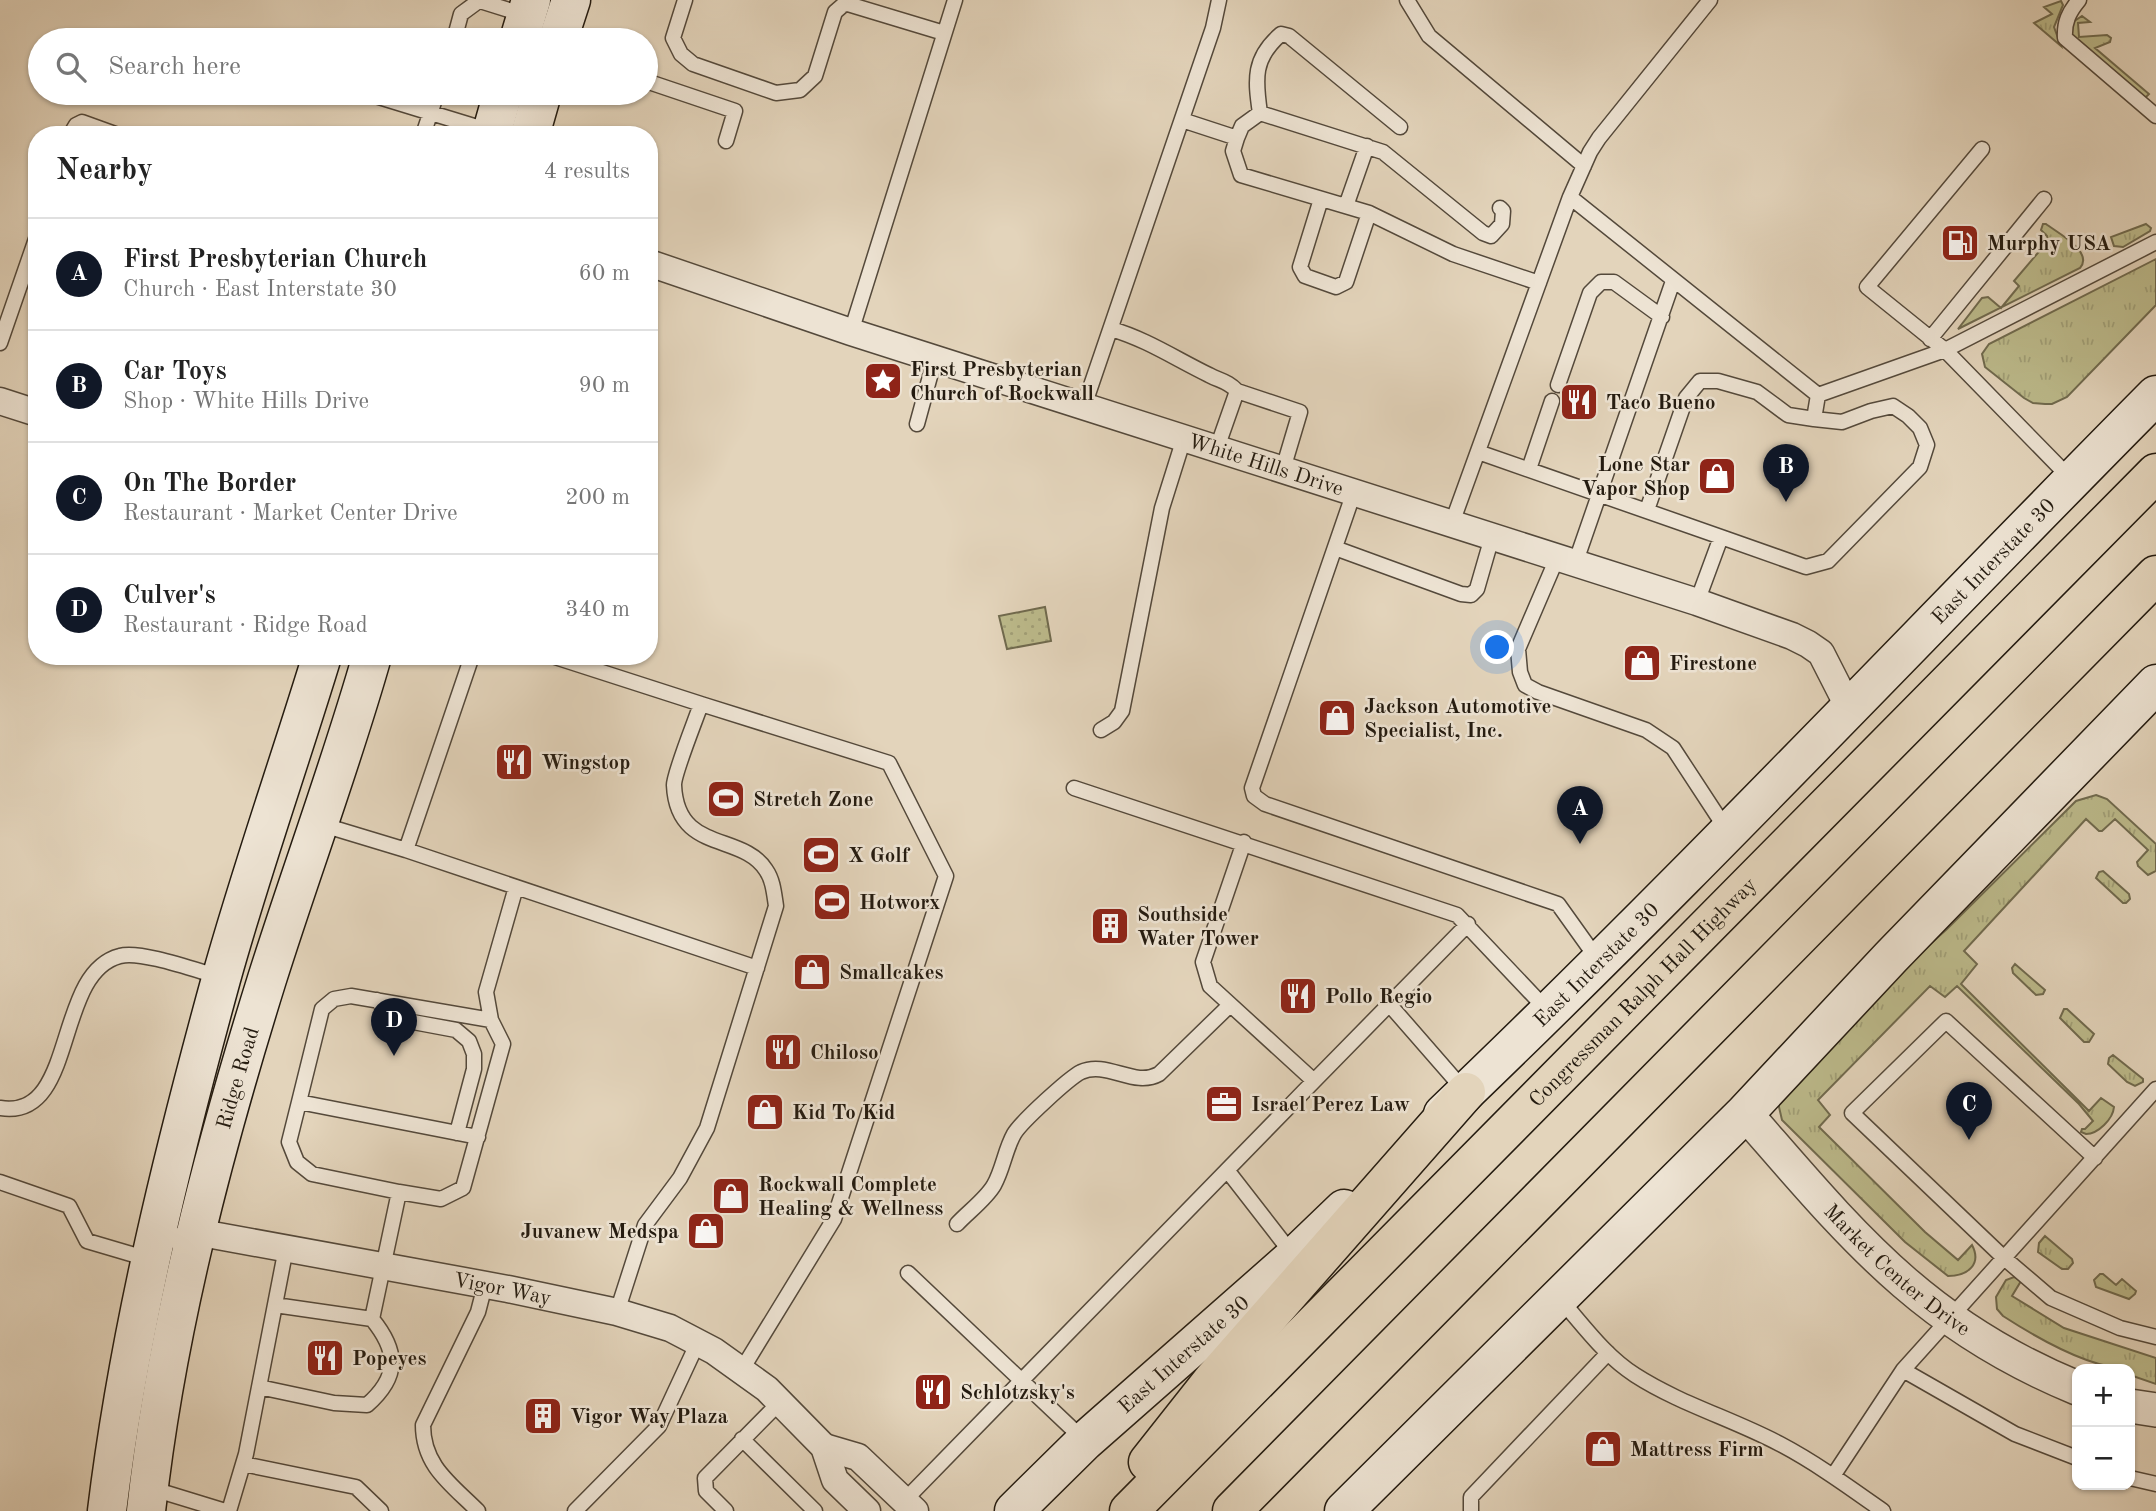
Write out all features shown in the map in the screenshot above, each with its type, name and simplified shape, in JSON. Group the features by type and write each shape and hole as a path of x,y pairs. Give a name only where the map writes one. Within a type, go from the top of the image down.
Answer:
{"highway":[{"name":"Congressman Ralph Hall Highway","path":"1129,1511 2156,473"},
{"path":"1232,1511 2156,575"},
{"path":"1108,1511 1212,1381 1466,1092"}],"main road":[{"path":"562,28 570,0"},
{"path":"493,126 499,105"},
{"path":"533,126 539,105"},
{"name":"East Interstate 30","path":"1014,1511 1085,1441 1294,1257 1549,1012 1598,960 1729,833 2156,395"},
{"name":"Ridge Road","path":"107,1511 130,1356 149,1260 222,977 320,665"},
{"name":"Ridge Road","path":"147,1499 167,1369 196,1231 216,1154 267,980 369,665"},
{"path":"1344,1511 1745,1113 1891,957 2156,684"}],"street":[{"name":"White Hills Drive","path":"658,266 851,332 1697,602 1792,636 1821,653 1849,708"},
{"path":"0,401 28,410"},
{"name":"Market Center Drive","path":"1745,1113 1840,1220 1905,1283 1965,1329 2046,1375 2072,1386"},
{"path":"149,1260 196,1231"},
{"name":"Vigor Way","path":"196,1231 617,1312 670,1328 698,1342 780,1402 824,1447 835,1480 867,1511"},
{"path":"2135,1407 2156,1410"},
{"name":"Vigor Way","path":"824,1447 858,1457 910,1506"}],"lane":[{"path":"457,28 461,14 480,0 525,18"},
{"path":"685,0 673,38 681,54 693,64 776,93 800,90 815,76 835,12 843,5 848,4 944,33"},
{"path":"851,332 955,0"},
{"path":"1084,406 1213,28 1219,0"},
{"path":"1407,0 1429,36 1584,166"},
{"path":"1452,523 1570,197 1590,152 1710,0"},
{"path":"2079,0 2064,25 2065,38 2156,116"},
{"path":"1260,113 1255,80 1257,67 1271,43 1281,34 1289,36 1400,127"},
{"path":"658,85 735,111 726,141"},
{"path":"405,105 470,126"},
{"path":"426,126 434,105"},
{"path":"1260,113 1242,126 1233,151 1241,175 1369,213 1453,254 1539,283"},
{"path":"1260,113 1383,152 1483,233 1491,236 1502,224 1503,211 1500,208"},
{"path":"1182,120 1237,138"},
{"path":"75,126 82,122 93,126"},
{"path":"1346,206 1367,146"},
{"path":"1982,149 1867,287 1945,350 2072,480"},
{"path":"1570,197 1818,395"},
{"path":"1321,199 1300,267 1305,276 1336,287 1346,282 1369,213"},
{"path":"1930,339 2044,200"},
{"path":"1818,395 1945,350 2156,242"},
{"path":"0,343 28,262"},
{"path":"1674,281 1601,494 1518,649 1520,672 1525,684 1538,692 1646,730 1673,748 1729,833"},
{"path":"1558,385 1590,293 1601,282 1614,282 1662,317"},
{"path":"1111,329 1135,336 1212,377 1229,382 1237,391 1300,412 1283,469"},
{"path":"917,424 935,358"},
{"path":"1478,452 1806,567 1828,561 1920,467 1927,445 1920,428 1893,405 1842,422 1814,419 1788,415 1757,392 1718,381 1700,381 1686,398 1647,510"},
{"path":"1217,448 1237,391"},
{"path":"1814,419 1818,395"},
{"path":"1529,469 1552,401"},
{"path":"1101,730 1114,722 1122,711 1162,508 1184,438"},
{"path":"1354,492 1252,788 1254,796 1265,804 1558,904 1598,960"},
{"path":"1335,548 1461,594 1471,595 1477,589 1492,537"},
{"path":"1697,602 1721,537"},
{"path":"406,850 469,665"},
{"path":"580,665 889,763 946,876 834,1219 741,1371"},
{"path":"617,1312 645,1225 680,1178 707,1128 776,905 773,883 765,867 743,850 703,837 682,816 674,784 701,704"},
{"path":"1074,788 1244,842 1457,915 1549,1012"},
{"path":"319,823 757,968"},
{"path":"1244,842 1203,962 1210,986 1314,1082"},
{"path":"491,1020 351,996 334,999 321,1009 289,1142 296,1162 312,1174 441,1199 463,1188 503,1044 491,1020 486,992 516,887"},
{"path":"910,1506 1021,1381 1468,924"},
{"path":"0,1108 11,1110 36,1100 50,1081 85,983 100,966 121,955 144,957 222,977"},
{"path":"377,1000 392,1018 456,1030 469,1041 474,1054 474,1069 457,1133"},
{"path":"1389,1004 1466,1092"},
{"path":"957,1224 993,1187 1016,1132 1073,1076 1088,1069 1142,1079 1152,1078 1230,1005"},
{"path":"2095,1158 1946,1021 1852,1113 2003,1257 2051,1298 2120,1328 2156,1336"},
{"path":"1833,1476 1903,1370 1952,1319 2003,1257 2156,1089"},
{"path":"299,1102 478,1137"},
{"path":"1227,1170 1294,1257"},
{"path":"0,1182 69,1206 86,1241 149,1260"},
{"path":"259,1387 334,1403 367,1405 381,1393 389,1381 392,1368 390,1345 372,1319 399,1192"},
{"path":"147,1499 227,1511 243,1464 286,1248"},
{"path":"908,1273 1085,1441"},
{"path":"478,1511 432,1465 423,1441 423,1425 478,1312 485,1285"},
{"path":"1559,1298 1608,1353 1633,1374 1660,1390 1779,1443 1883,1511"},
{"path":"275,1305 372,1319"},
{"path":"575,1511 659,1426 698,1342"},
{"path":"1471,1511 1471,1497 1608,1353"},
{"path":"1903,1370 2015,1434 2072,1456"},
{"path":"726,1511 706,1491 705,1478 780,1402"},
{"path":"742,1440 815,1511"},
{"path":"243,1464 356,1487 381,1511"},
{"path":"2135,1479 2156,1484"}],"green space":[{"path":"2061,1 2063,5 2054,27 2061,46 2034,23 2052,14 2044,7"},
{"path":"2082,16 2090,22 2078,23 2079,37 2107,35 2111,38 2110,42 2095,48 2149,94 2145,98 2071,35 2073,22"},
{"path":"2043,224 2079,249 2083,262 2080,268 2002,307 2019,286 2014,281 2048,241 2041,230"},
{"path":"2146,224 2151,228 2150,231 2123,247 2114,246 2111,237"},
{"path":"2156,259 2156,305 2067,397 2052,404 2033,403 1985,367 1982,354 1989,344"},
{"path":"1988,297 2001,308 1958,329 1982,298"},
{"path":"1045,607 1051,641 1007,649 999,616"},
{"path":"2096,795 2107,799 2156,844 2156,871 2148,875 2138,866 2137,862 2148,850 2115,819 2099,831 2086,819 1964,951 1977,964 1961,984 2089,1111 2101,1098 2114,1107 2104,1125 2091,1133 2081,1132 2093,1121 2079,1104 1957,986 1945,997 1930,986 1818,1100 1830,1115 1819,1127 1925,1232 1958,1260 1972,1245 1975,1258 1971,1268 1962,1274 1948,1276 1905,1242 1782,1120 1779,1096 1836,1029 1947,929 2076,801"},
{"path":"2103,871 2129,894 2130,899 2126,903 2096,878 2099,872"},
{"path":"2015,964 2045,990 2043,994 2036,995 2013,973"},
{"path":"2064,1009 2094,1034 2089,1042 2084,1042 2060,1018"},
{"path":"2113,1055 2143,1079 2143,1082 2135,1086 2127,1082 2108,1064"},
{"path":"2045,1236 2072,1259 2073,1263 2068,1269 2062,1269 2038,1252 2039,1243"},
{"path":"2100,1274 2116,1285 2122,1279 2136,1291 2135,1294 2129,1299 2096,1287 2094,1280"},
{"path":"2014,1277 2021,1281 2012,1296 2064,1328 2156,1358 2156,1384 2135,1377 2135,1364 2098,1364 2081,1358 2003,1316 1997,1309 1996,1297 2006,1280"}],"place":[{"name":"Murphy USA","path":"1960,243"},
{"name":"First Presbyterian Church of Rockwall","path":"883,381"},
{"name":"Taco Bueno","path":"1579,402"},
{"name":"Lone Star Vapor Shop","path":"1717,476"},
{"name":"Car Toys","path":"1786,502"},
{"name":"Firestone","path":"1642,663"},
{"name":"Jackson Automotive Specialist, Inc.","path":"1337,718"},
{"name":"Wingstop","path":"514,762"},
{"name":"Stretch Zone","path":"726,799"},
{"name":"First Presbyterian Church","path":"1580,844"},
{"name":"X Golf","path":"821,855"},
{"name":"Hotworx","path":"832,902"},
{"name":"Southside Water Tower","path":"1110,926"},
{"name":"Smallcakes","path":"812,972"},
{"name":"Pollo Regio","path":"1298,996"},
{"name":"Chiloso","path":"783,1052"},
{"name":"Culver's","path":"394,1056"},
{"name":"Israel Perez Law","path":"1224,1104"},
{"name":"Kid To Kid","path":"765,1112"},
{"name":"On The Border","path":"1969,1140"},
{"name":"Rockwall Complete Healing & Wellness","path":"731,1196"},
{"name":"Juvanew Medspa","path":"706,1231"},
{"name":"Popeyes","path":"325,1358"},
{"name":"Schlotzsky's","path":"933,1392"},
{"name":"Vigor Way Plaza","path":"543,1416"},
{"name":"Mattress Firm","path":"1603,1449"}]}
